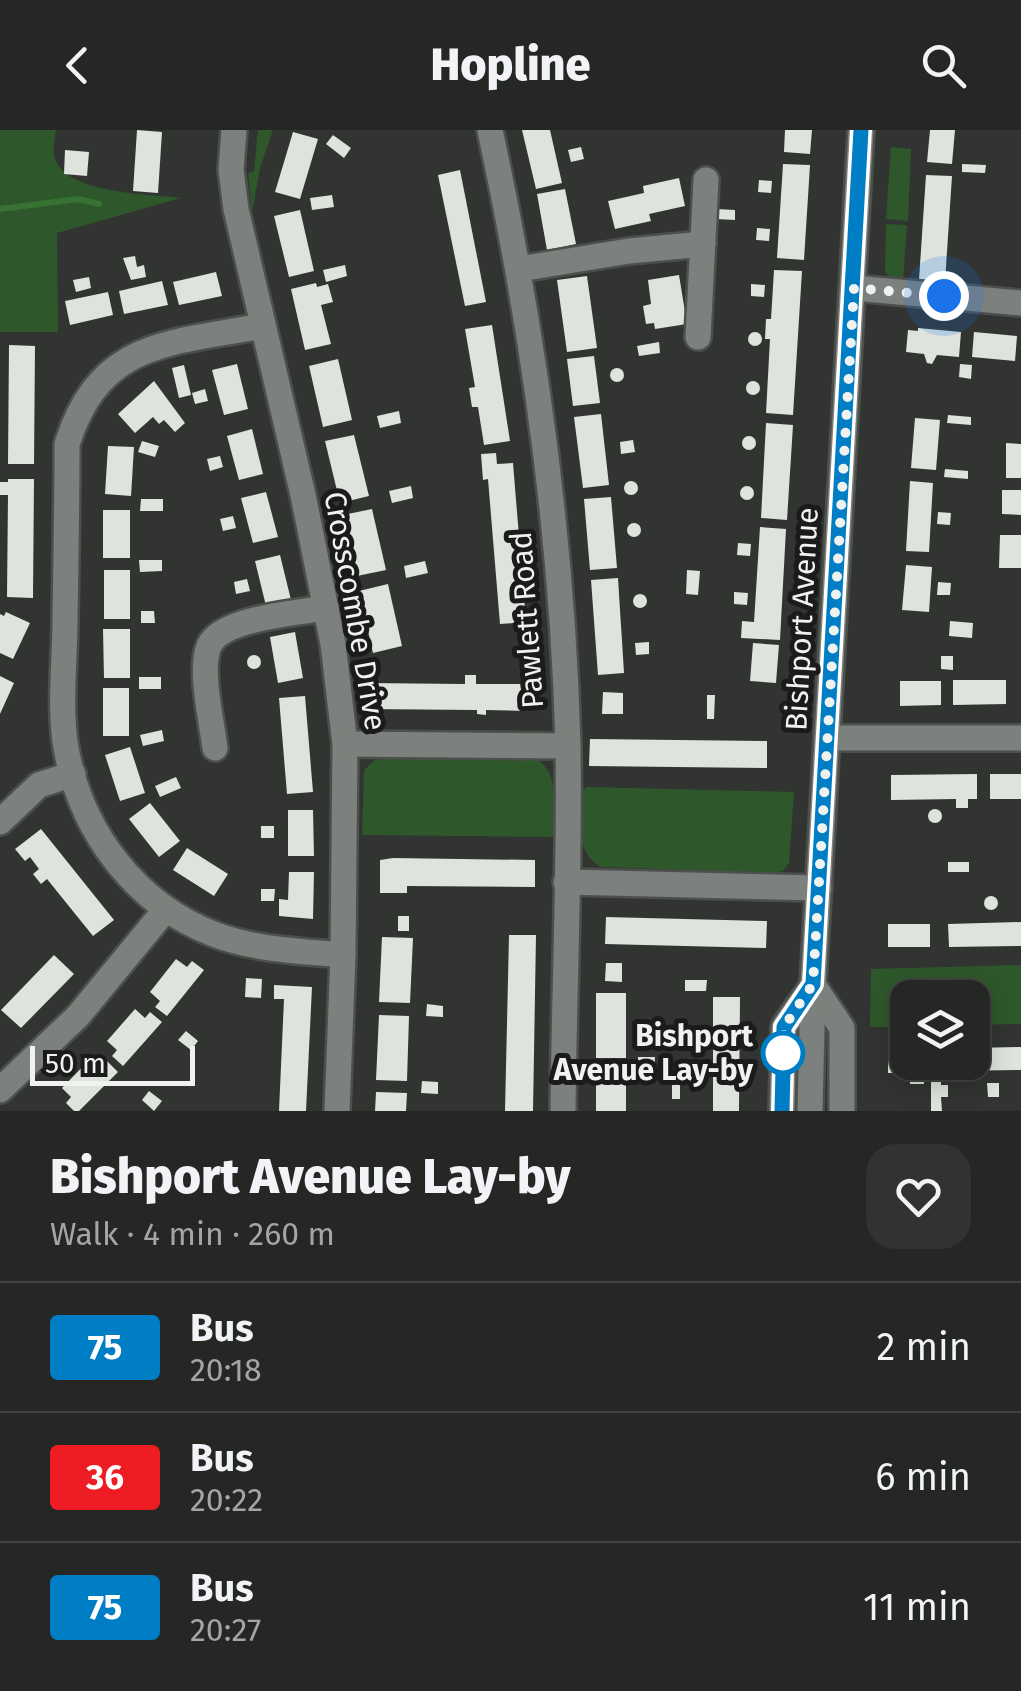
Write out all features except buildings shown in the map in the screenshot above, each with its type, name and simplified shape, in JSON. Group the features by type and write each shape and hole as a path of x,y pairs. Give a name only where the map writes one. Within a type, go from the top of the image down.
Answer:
{"street":[{"name":"Crosscombe Drive","path":"234,130 231,170 261,326 326,608 345,744 337,1111"},
{"name":"Pawlett Road","path":"490,130 520,268 546,436 562,613 568,746 563,1111"},
{"name":"Bishport Avenue","path":"810,1111 813,984 861,130"},
{"path":"698,337 706,180"},
{"path":"520,268 703,244"},
{"path":"854,288 1021,303"},
{"path":"261,326 135,354 106,374 75,421 68,444 64,726 86,814 108,852 130,879 166,909 216,934 252,946 343,955"},
{"path":"215,748 206,667 209,645 215,636 236,625 326,608"},
{"path":"827,738 1021,738"},
{"path":"345,744 568,746"},
{"path":"0,822 39,785 73,774"},
{"path":"566,882 818,888"},
{"path":"0,1090 78,1016 166,909"},
{"path":"782,1111 784,1027 813,984 842,1028 842,1111"}],"green space":[{"path":"0,130 56,130 54,154 60,167 72,177 108,190 181,198 57,233 58,332 0,332"},
{"path":"258,130 273,130 260,168 252,212 248,174 254,171"},
{"path":"891,147 911,149 908,221 886,219"},
{"path":"886,224 907,225 903,280 885,272"},
{"path":"375,760 538,760 553,785 554,837 362,835 364,770"},
{"path":"587,787 794,792 789,863 776,873 602,867 593,861 583,844 582,791"},
{"path":"1021,965 1021,1024 990,1025 990,980 890,980 890,1027 870,1027 871,969"}],"waterway":[{"path":"0,209 78,199 99,204"}],"bus line":[{"name":"75","path":"782,1111 784,1027 813,984 861,130"}],"place":[{"name":"Bishport Avenue Lay-by","path":"783,1053"}],"route":[{"path":"783,1053 784,1027 813,984 854,288 944,296"}]}
